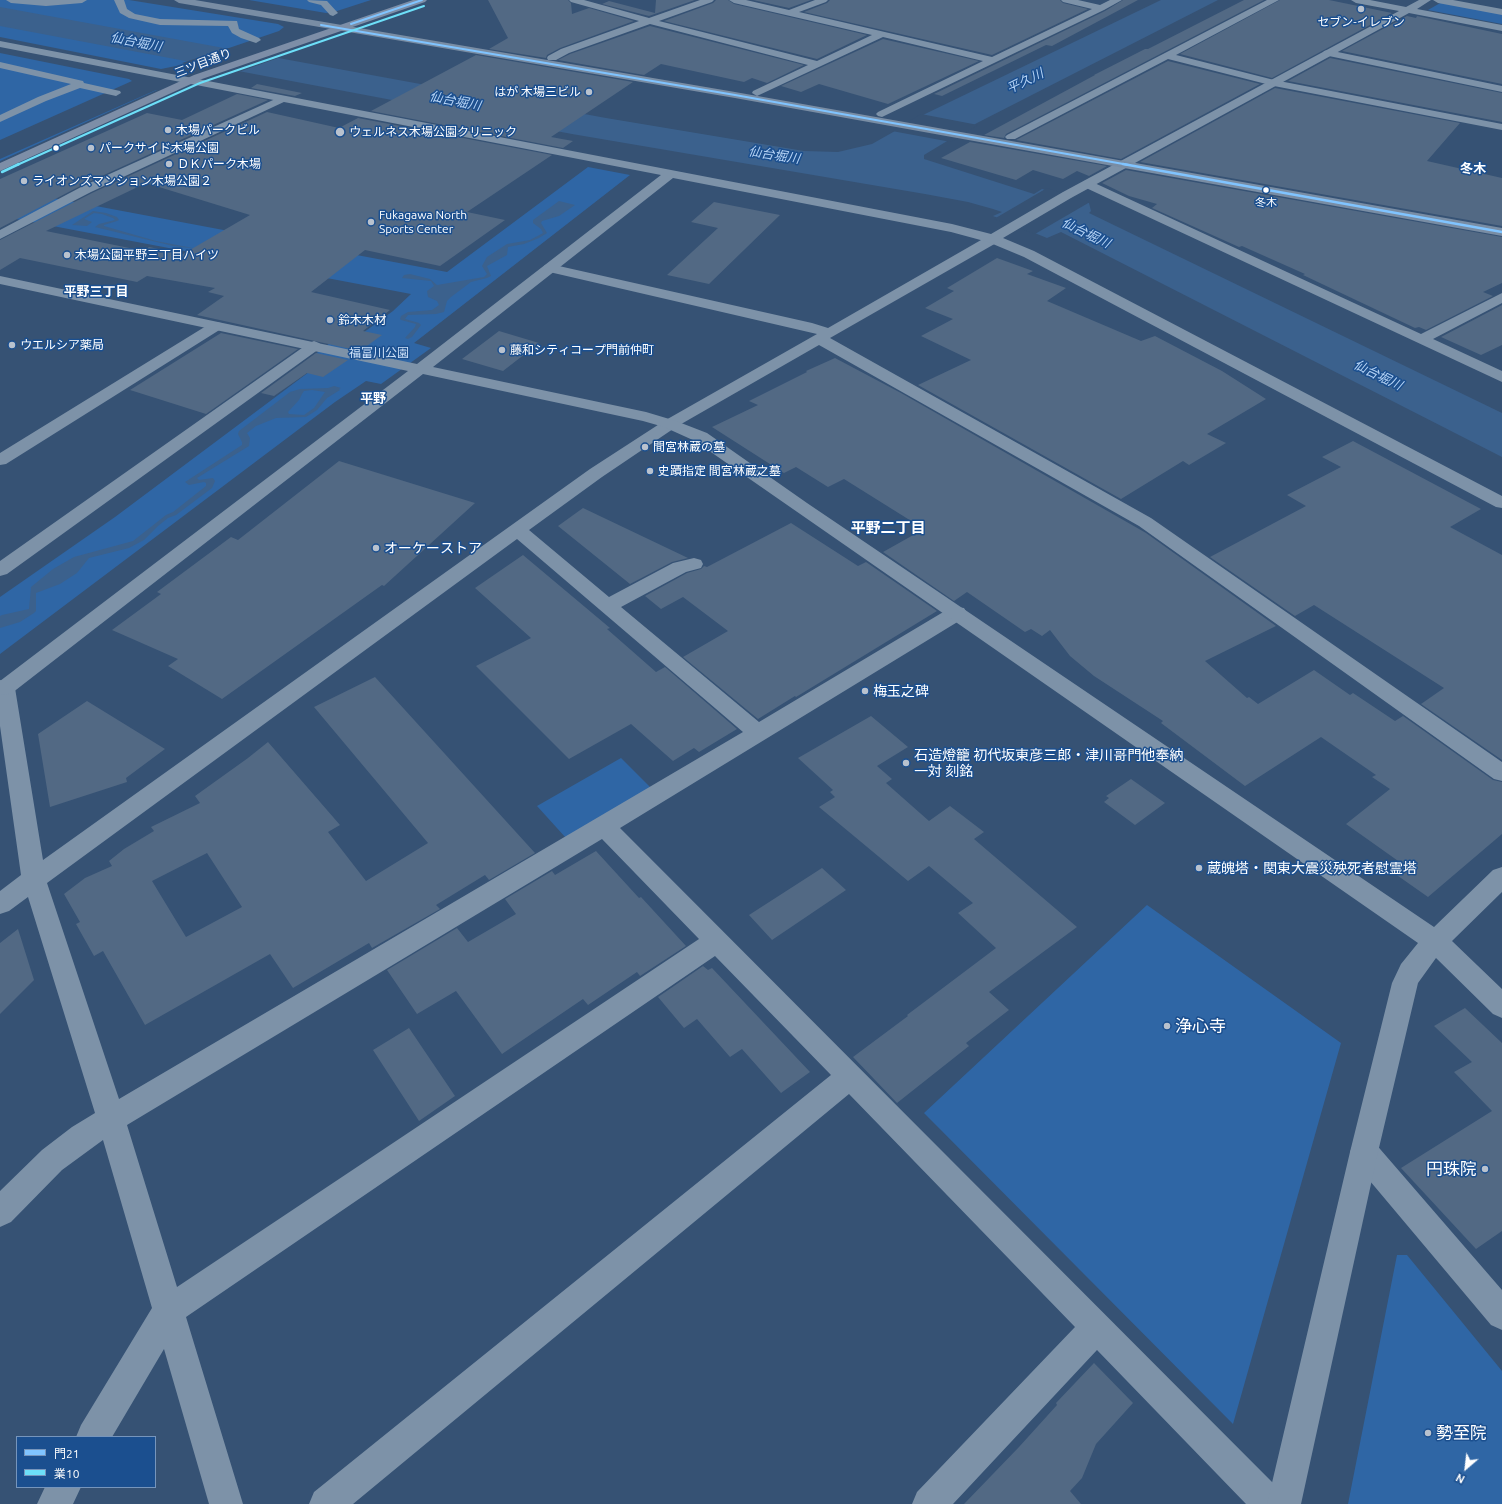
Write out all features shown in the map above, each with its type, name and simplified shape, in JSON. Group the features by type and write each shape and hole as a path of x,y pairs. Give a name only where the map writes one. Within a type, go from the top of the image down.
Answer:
{"highway":[{"path":"1438,0 1502,12"},
{"path":"1466,0 1502,6"},
{"path":"1477,0 1502,6"}],"main road":[{"path":"179,0 322,25 335,20"},
{"path":"213,0 335,20 977,135 1122,165 1502,232"},
{"name":"三ツ目通り","path":"155,84 266,53 335,20 393,0"},
{"name":"三ツ目通り","path":"335,20 350,24 422,0"},
{"path":"350,24 882,114 899,121"},
{"name":"三ツ目通り","path":"0,167 184,77 250,49 322,25"},
{"path":"977,135 1011,138 1502,224"}],"street":[{"path":"11,0 46,3 82,0"},
{"path":"119,0 123,11 132,16 147,20 176,23 234,23 246,18"},
{"path":"312,0 324,3 335,20"},
{"path":"574,0 648,21 816,64"},
{"path":"552,58 564,51 709,0"},
{"path":"734,0 993,60"},
{"path":"789,13 823,0"},
{"path":"1066,0 1101,8"},
{"path":"882,114 1117,0"},
{"path":"1011,138 1274,0"},
{"path":"1356,0 1502,28"},
{"path":"0,904 596,473 670,424 993,239 1068,194 1426,0"},
{"path":"234,23 233,26 235,31 256,40"},
{"path":"757,93 882,34"},
{"path":"0,44 184,77 282,99 952,228 993,239 1029,254 1502,503"},
{"path":"1328,53 1502,90"},
{"path":"1168,56 1274,83 1502,127"},
{"path":"0,65 76,81 79,85 119,97"},
{"path":"0,119 42,99 79,85"},
{"path":"0,235 70,198 282,99"},
{"path":"226,1504 110,1119 34,879 3,688 420,369 669,174"},
{"path":"1088,184 1502,376"},
{"path":"550,268 812,327 1145,522 1502,773"},
{"path":"0,280 390,363 563,398 670,424 701,437 801,507 1435,940 1502,1006"},
{"path":"1422,339 1502,297"},
{"path":"0,460 216,326"},
{"path":"0,570 314,346"},
{"path":"518,529 758,733"},
{"path":"609,605 680,567 694,564"},
{"path":"0,1212 52,1160 82,1137 110,1119 604,826 957,613"},
{"path":"604,826 1270,1504"},
{"path":"1284,1504 1364,1152 1405,983 1410,972 1435,940 1502,877"},
{"path":"94,1436 168,1311 718,941"},
{"path":"326,1504 850,1076"},
{"path":"1364,1152 1502,1314"},
{"path":"928,1504 1097,1327"},
{"path":"54,1504 63,1488"}],"green space":[{"path":"0,0 129,0 278,24 284,27 279,31 176,66 161,69 0,37"},
{"path":"249,0 371,0 326,13"},
{"path":"1442,2 1502,13 1502,24 1428,10"},
{"path":"0,53 129,79 132,81 0,140"},
{"path":"157,90 0,161 0,159"},
{"name":"福富川公園","path":"588,167 630,175 414,343 431,348 381,384 366,381 335,402 0,654 0,597 115,517 313,369 301,365 334,340 356,338 393,311 411,294 0,216 0,188 447,272"},
{"path":"621,758 651,788 566,838 537,806"},
{"path":"1147,905 1341,1043 1233,1424 924,1113"},
{"name":"勢至院","path":"1397,1255 1407,1255 1502,1371 1502,1504 1348,1504"}],"water":[{"path":"1161,0 1218,0 977,123 924,155 924,159 1034,194 1042,189 1089,203 1091,211 1089,213 1502,413 1502,457 1061,232 1047,238 993,216 1002,212 993,209 968,202 925,194 572,134 0,26 0,7 606,118 804,151 838,152 872,144 925,114"},
{"path":"559,201 575,205 559,216 542,221 541,223 547,233 524,244 508,247 507,255 487,266 491,276 471,282 451,297 447,301 444,312 436,314 408,315 405,319 421,325 412,337 408,339 405,338 416,324 401,320 401,316 408,312 432,310 439,305 437,301 428,297 427,291 434,286 431,281 402,278 404,275 410,274 430,279 437,285 484,277 487,274 482,266 487,257 507,244 530,240 543,233 541,229 533,223 533,220"},
{"path":"93,211 106,213 117,217 119,220 104,226 156,241 198,249 173,246 95,227 99,224 115,220 102,214 94,213 84,219 92,222 87,226 72,225"},
{"path":"334,386 341,388 327,398 317,410 306,417 276,418 256,426 247,433 250,438 249,446 197,478 199,480 213,478 215,481 212,488 176,515 168,518 144,540 129,548 89,558 77,573 60,584 36,593 36,611 34,613 20,622 0,628 0,616 29,609 31,587 53,569 74,557 133,541 206,486 206,483 204,482 189,485 185,482 242,445 238,434 239,431 290,392 300,389 328,388","holes":["312,390 325,392 314,408 304,415 289,414 288,412 299,400 304,391"]}],"pier":[{"path":"227,48 281,57 236,73 182,63"},
{"path":"921,114 978,125 951,142 892,131"},
{"path":"1047,188 1090,202 1035,234 994,219"}],"building":[{"path":"488,0 568,0 571,3 572,14 589,8 634,21 560,48 547,55 546,58 489,49 508,38"},
{"path":"656,0 695,0 649,16 602,4 609,1 655,13"},
{"path":"716,0 728,0 734,4 867,35 817,59 664,21 713,3"},
{"path":"753,0 811,0 789,8"},
{"path":"830,0 1060,0 1063,3 1088,9 992,55 804,12 827,3"},
{"path":"1123,0 1138,0 1052,46 1046,45 942,96 934,94 1105,11"},
{"path":"1244,0 1264,0 1006,134 1004,138 984,135 1094,75"},
{"path":"1280,0 1329,0 1392,13 1272,78 1180,54"},
{"path":"1407,16 1416,18 1417,16 1502,34 1502,84 1342,51"},
{"path":"650,26 804,65 767,83 752,78 744,82 661,64 644,75 558,60 570,54"},
{"path":"883,39 979,61 888,104 819,84 801,92 781,86"},
{"path":"476,55 633,82 551,137 573,141 563,148 371,111"},
{"path":"1330,58 1502,93 1502,122 1288,81"},
{"path":"1168,61 1260,84 1121,159 1016,140"},
{"path":"257,84 302,93 295,96 251,88"},
{"path":"1275,88 1460,123 1427,161 1502,178 1502,226 1140,162"},
{"path":"237,94 268,100 82,185 0,228 0,179 147,113 182,120"},
{"path":"267,112 339,128 358,118 552,155 467,212 505,220 440,266 365,250 311,292 390,310 363,331 382,335 360,351 197,315 224,296 208,292 215,288 147,276 137,282 20,258 0,270 0,240 92,193","holes":["146,183 250,215 183,254 149,247 144,251 46,231"]},
{"path":"970,142 1107,166 1089,176 1077,171 1063,179 1033,170 1016,180 941,158"},
{"path":"1126,170 1502,237 1502,283 1483,292 1493,296 1426,330 1419,327 1415,328 1303,275 1305,274 1242,246 1239,247 1152,208 1157,204 1129,196 1102,183"},
{"path":"714,202 780,215 709,284 667,275 718,228 691,222"},
{"path":"997,258 1033,271 1027,274 1066,288 1047,301 1141,341 1155,336 1222,371 1266,399 1207,434 1226,443 1189,465 1183,461 1121,499 918,385 971,360 921,336 953,319 925,308 954,291 947,288"},
{"path":"1502,305 1502,345 1481,355 1441,337"},
{"name":"藤和シティコープ門前仲町","path":"499,331 539,343 503,371 462,359"},
{"path":"221,333 298,349 206,414 130,390"},
{"path":"316,353 348,360 323,377 307,373 274,396 261,393"},
{"path":"835,358 901,393 1146,533 1276,626 1205,661 1247,698 1249,697 1258,704 1314,670 1350,695 1353,693 1395,721 1403,716 1493,780 1502,782 1502,834 1428,897 1391,871 1401,863 1346,824 1390,789 1372,777 1376,775 1321,737 1245,786 1161,723 1163,721 1094,676 1070,656 1050,630 1042,636 1031,629 1025,632 967,592 954,601 883,552 924,529 844,479 828,487 796,467 784,473 712,427 758,405 749,401 807,372 806,371"},
{"path":"1353,441 1481,509 1450,527 1502,555 1502,760 1421,704 1444,688 1314,605 1295,616 1210,557 1306,506 1287,495 1341,467 1322,457"},
{"path":"339,461 475,503 384,586 382,585 222,699 168,666 178,659 112,630 161,594 157,592 231,537 238,540"},
{"path":"583,508 688,558 672,562 630,584 558,526"},
{"path":"791,523 858,566 866,562 937,611 758,719 683,657 728,631 683,597 661,609 645,596 687,573 701,569 704,566 707,567"},
{"path":"523,555 610,628 607,629 656,672 665,667 737,729 699,752 694,748 673,761 631,724 569,759 476,666 531,638 475,588"},
{"path":"375,677 535,853 489,880 485,875 436,905 440,909 372,948 369,943 293,988 270,954 145,1025 103,951 94,956 76,924 80,922 64,894 85,878 112,866 109,861 124,849 154,831 151,827 200,803 195,796 268,742 340,825 328,832 366,881 428,843 314,707","holes":["207,853 242,907 186,937 152,881"]},
{"path":"87,701 165,749 126,778 127,782 50,807 38,734"},
{"path":"871,716 908,747 877,766 892,779 886,783 929,821 950,806 984,832 974,839 1077,927 989,992 1009,1010 966,1043 969,1046 897,1103 853,1057 996,948 958,913 973,903 929,866 908,881 819,807 835,797 830,792 833,790 798,758"},
{"path":"1131,779 1165,803 1135,825 1104,802 1109,798 1106,796"},
{"path":"596,851 686,946 640,976 637,972 588,1005 583,999 502,1054 456,991 417,1014 387,970 457,928 468,942 516,914 505,899 552,871 555,875"},
{"path":"822,868 846,890 772,940 749,915"},
{"path":"18,929 34,980 0,1014 0,943"},
{"path":"703,966 708,970 712,968 810,1072 781,1093 742,1049 730,1057 697,1019 684,1028 658,997"},
{"path":"1465,1008 1502,1043 1502,1231 1476,1249 1401,1168 1492,1111 1454,1072 1472,1062 1434,1026"},
{"path":"409,1028 455,1096 419,1121 373,1050"},
{"path":"1094,1363 1133,1403 1096,1444 1082,1478 1070,1491 1081,1504 964,1504 1019,1447 1057,1405 1056,1403"}],"transit line":[{"name":"門21","path":"351,24 422,0"},
{"name":"業10","path":"2,172 200,83 424,6"},
{"name":"門21","path":"321,25 735,95 1502,232"}],"place":[{"name":"セブン-イレブン","path":"1361,9"},
{"name":"はが 木場三ビル","path":"589,92"},
{"name":"木場パークビル","path":"168,130"},
{"name":"ウェルネス木場公園クリニック","path":"340,132"},
{"name":"パークサイド木場公園","path":"91,148"},
{"name":"ＤＫパーク木場","path":"169,164"},
{"name":"ライオンズマンション木場公園２","path":"24,181"},
{"name":"冬木","path":"1266,190"},
{"name":"Fukagawa North Sports Center","path":"371,222"},
{"name":"木場公園平野三丁目ハイツ","path":"67,255"},
{"name":"鈴木木材","path":"330,320"},
{"name":"ウエルシア薬局","path":"12,345"},
{"name":"藤和シティコープ門前仲町","path":"502,350"},
{"name":"間宮林蔵の墓","path":"645,447"},
{"name":"史蹟指定 間宮林蔵之墓","path":"650,471"},
{"name":"オーケーストア","path":"376,548"},
{"name":"梅玉之碑","path":"865,691"},
{"name":"石造燈籠 初代坂東彦三郎・津川哥門他奉納 一対 刻銘","path":"906,763"},
{"name":"蔵魄塔・関東大震災殃死者慰霊塔","path":"1199,868"},
{"name":"浄心寺","path":"1167,1026"},
{"name":"円珠院","path":"1485,1169"},
{"name":"勢至院","path":"1428,1433"}],"district":[{"name":"冬木","path":"1473,169"},
{"name":"平野三丁目","path":"96,292"},
{"name":"平野","path":"373,399"},
{"name":"平野二丁目","path":"888,528"}],"water label":[{"name":"仙台堀川","path":"136,42"},
{"name":"平久川","path":"1025,81"},
{"name":"仙台堀川","path":"455,101"},
{"name":"仙台堀川","path":"774,155"},
{"name":"仙台堀川","path":"1086,233"},
{"name":"仙台堀川","path":"1378,375"}]}
